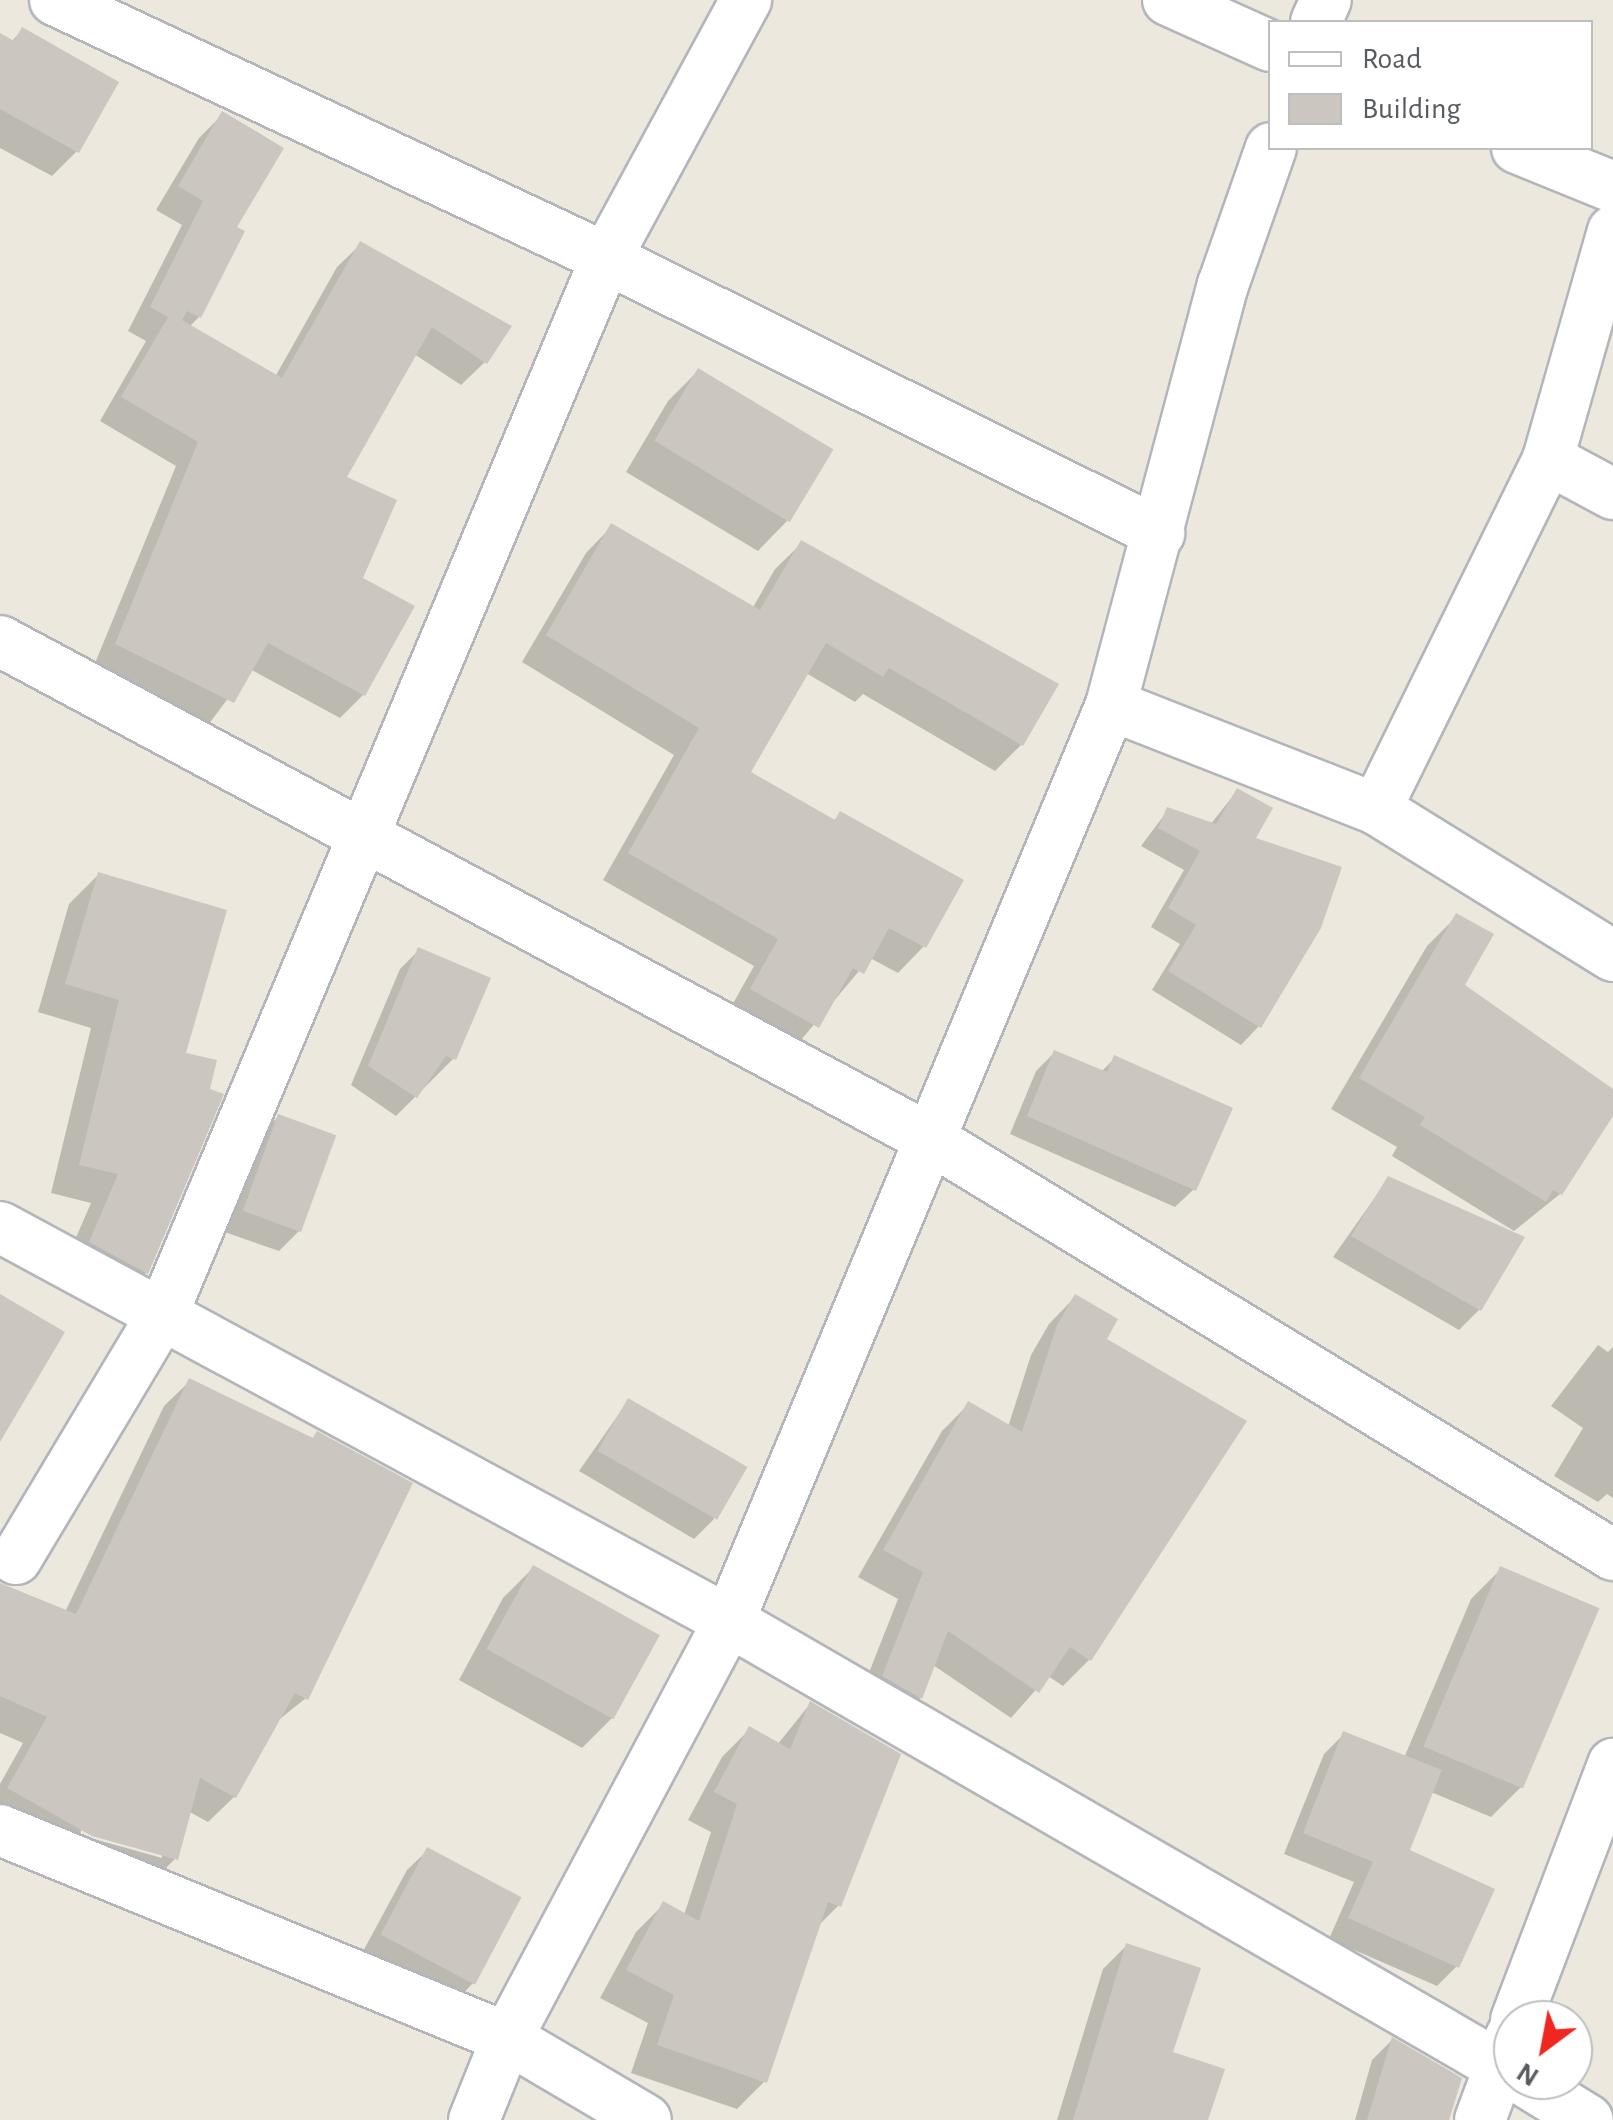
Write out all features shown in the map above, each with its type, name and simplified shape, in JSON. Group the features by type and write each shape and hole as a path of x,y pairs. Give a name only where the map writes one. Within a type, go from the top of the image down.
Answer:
{"street":[{"path":"56,0 606,258 1159,533"},
{"path":"16,1559 164,1313 363,830 606,258 746,0"},
{"path":"1168,0 1268,45"},
{"path":"474,2120 506,2038 729,1620 1110,705 1223,285 1270,150"},
{"path":"1522,150 1613,187"},
{"path":"1376,809 1548,458 1613,231"},
{"path":"1548,458 1613,494"},
{"path":"0,641 363,830 930,1139 1613,1556"},
{"path":"1110,705 1376,809 1613,956"},
{"path":"0,1228 729,1620 1493,2043"},
{"path":"1532,2000 1613,1764"},
{"path":"0,1830 506,2038 646,2120"},
{"path":"1480,2120 1493,2094"},
{"path":"1565,2100 1588,2120"}],"building":[{"path":"22,27 119,82 79,153 0,109 0,33 14,41"},
{"path":"222,111 284,148 237,227 245,231 201,318 187,311 182,320 282,378 360,241 512,326 487,364 432,327 347,477 397,500 363,578 415,606 365,696 268,643 234,703 115,644 198,442 121,397 168,317 150,307 203,201 178,186"},
{"path":"698,368 833,449 790,522 654,441"},
{"path":"611,523 760,610 801,540 1059,684 1023,746 889,668 883,677 826,643 751,772 835,820 840,811 964,880 926,948 889,928 864,974 853,968 819,1028 750,989 778,939 628,853 699,728 546,635"},
{"path":"1237,788 1273,808 1256,838 1342,867 1321,928 1261,1028 1168,971 1196,925 1168,908 1200,851 1158,828 1167,807 1216,824"},
{"path":"98,872 227,910 186,1053 217,1060 210,1089 224,1094 148,1274 89,1242 118,1174 79,1165 119,1000 65,984"},
{"path":"1456,913 1494,934 1465,985 1613,1089 1613,1116 1562,1195 1553,1190 1546,1202 1420,1125 1425,1117 1359,1078"},
{"path":"418,947 491,978 456,1060 446,1056 417,1098 368,1066"},
{"path":"1054,1050 1107,1072 1114,1055 1233,1108 1196,1191 1027,1116"},
{"path":"278,1114 336,1135 301,1232 243,1211"},
{"path":"1388,1176 1525,1237 1481,1311 1351,1236"},
{"path":"0,1294 65,1332 0,1442"},
{"path":"1075,1294 1118,1319 1107,1339 1247,1421 1091,1661 1070,1647 1039,1693 948,1631 922,1699 882,1676 923,1572 883,1550 968,1401 1022,1432 1057,1325"},
{"path":"189,1378 313,1438 317,1431 413,1483 308,1700 295,1693 236,1798 200,1778 178,1860 92,1836 7,1788 47,1717 0,1696 0,1583 76,1614"},
{"path":"628,1398 748,1467 717,1520 598,1451"},
{"path":"533,1565 660,1635 613,1719 486,1649"},
{"path":"1500,1566 1599,1608 1523,1789 1423,1746"},
{"path":"810,1701 901,1754 841,1907 828,1902 767,2083 657,2045 674,1995 626,1970 663,1901 699,1921 737,1804 714,1792 749,1726 790,1749"},
{"path":"1343,1731 1442,1770 1410,1850 1495,1889 1459,1968 1348,1918 1373,1862 1303,1833"},
{"path":"427,1847 521,1897 475,1985 381,1934"},
{"path":"1126,1943 1201,1968 1173,2052 1225,2069 1208,2120 1073,2120"},
{"path":"1392,2037 1462,2078 1449,2120 1367,2120"}]}
